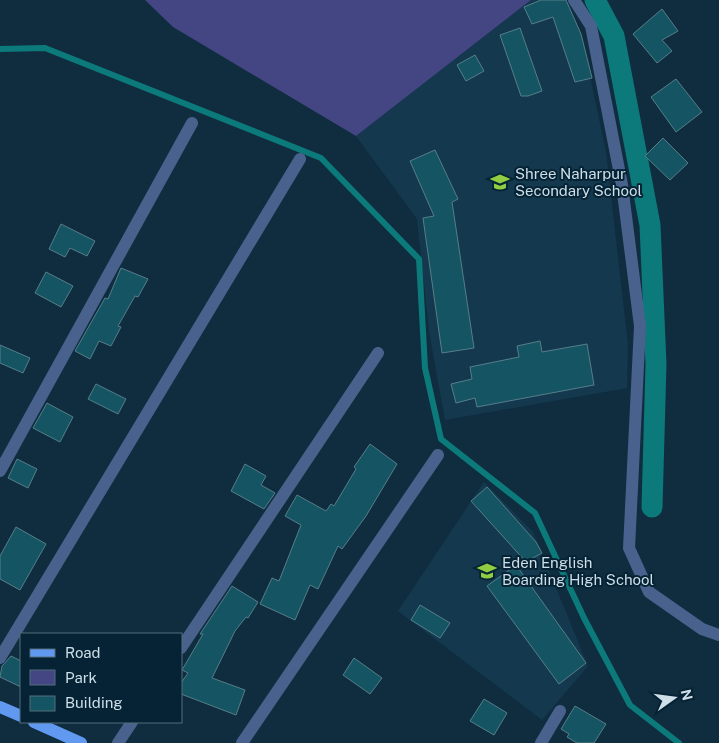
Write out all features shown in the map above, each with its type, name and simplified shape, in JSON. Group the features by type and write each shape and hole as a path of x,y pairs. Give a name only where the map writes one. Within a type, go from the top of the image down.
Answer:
{"main road":[{"path":"0,707 20,716"},
{"path":"36,723 81,743"}],"street":[{"path":"574,0 591,26 622,185 640,326 629,548 649,592 702,629 719,636"},
{"path":"0,472 192,123"},
{"path":"0,658 300,159"},
{"path":"182,647 378,353"},
{"path":"242,743 438,456"},
{"path":"541,743 560,711"},
{"path":"118,743 131,723"}],"shaded area":[{"name":"Shree Naharpur Secondary School","path":"531,0 563,0 581,34 606,152 628,345 627,388 445,420 429,331 417,219 356,136"},
{"name":"Eden English Boarding High School","path":"484,482 533,532 588,666 542,720 398,611"}],"green space":[{"path":"145,0 531,0 356,136 173,27"}],"building":[{"path":"541,0 566,0 581,34 592,78 575,82 553,17 532,24 524,7"},
{"path":"662,9 678,31 662,40 672,51 657,63 633,34"},
{"path":"520,28 542,91 528,96 521,96 500,35"},
{"path":"475,55 484,71 466,81 457,65"},
{"path":"676,79 702,112 676,132 651,97"},
{"path":"663,138 688,163 670,180 645,156"},
{"path":"435,150 458,199 452,202 474,348 442,353 423,218 434,216 410,161"},
{"path":"61,224 95,241 87,256 70,248 65,257 49,249"},
{"path":"121,268 148,279 138,297 135,296 118,326 121,327 111,346 99,341 90,359 75,351 105,298 108,299"},
{"path":"46,272 73,286 61,307 35,293"},
{"path":"540,341 542,352 587,344 594,385 477,407 475,398 456,403 451,384 472,379 470,367 519,357 517,346"},
{"path":"0,345 30,358 23,373 0,363"},
{"path":"96,384 126,399 118,414 88,399"},
{"path":"47,403 73,417 60,442 33,428"},
{"path":"370,444 397,464 366,516 342,549 338,546 318,589 310,585 295,620 260,604 272,578 279,581 301,525 285,516 297,495 326,511 331,504 334,506 356,469 354,467"},
{"path":"17,459 37,469 28,488 8,478"},
{"path":"245,464 266,476 261,485 275,493 264,509 231,491"},
{"path":"487,487 536,542 542,553 526,562 471,501"},
{"path":"16,527 46,544 20,590 0,579 0,556"},
{"path":"516,565 586,663 559,684 487,586"},
{"path":"232,586 258,602 248,618 246,617 235,631 212,678 245,690 236,715 182,694 182,682 188,673 182,670 203,634 200,634"},
{"path":"420,605 450,623 440,638 411,620"},
{"path":"11,656 20,660 20,687 0,677 2,666"},
{"path":"354,658 382,678 370,694 343,675"},
{"path":"484,699 507,713 494,735 470,721"},
{"path":"575,706 606,724 594,743 577,743 567,737 569,734 561,729"}],"waterway":[{"path":"595,0 614,36 650,225 656,364 652,507"},
{"path":"0,49 45,48 321,158 419,259 425,368 441,439 535,513 584,618 630,705 679,743"}],"place":[{"name":"Shree Naharpur Secondary School","path":"500,182"},
{"name":"Eden English Boarding High School","path":"487,571"}]}
